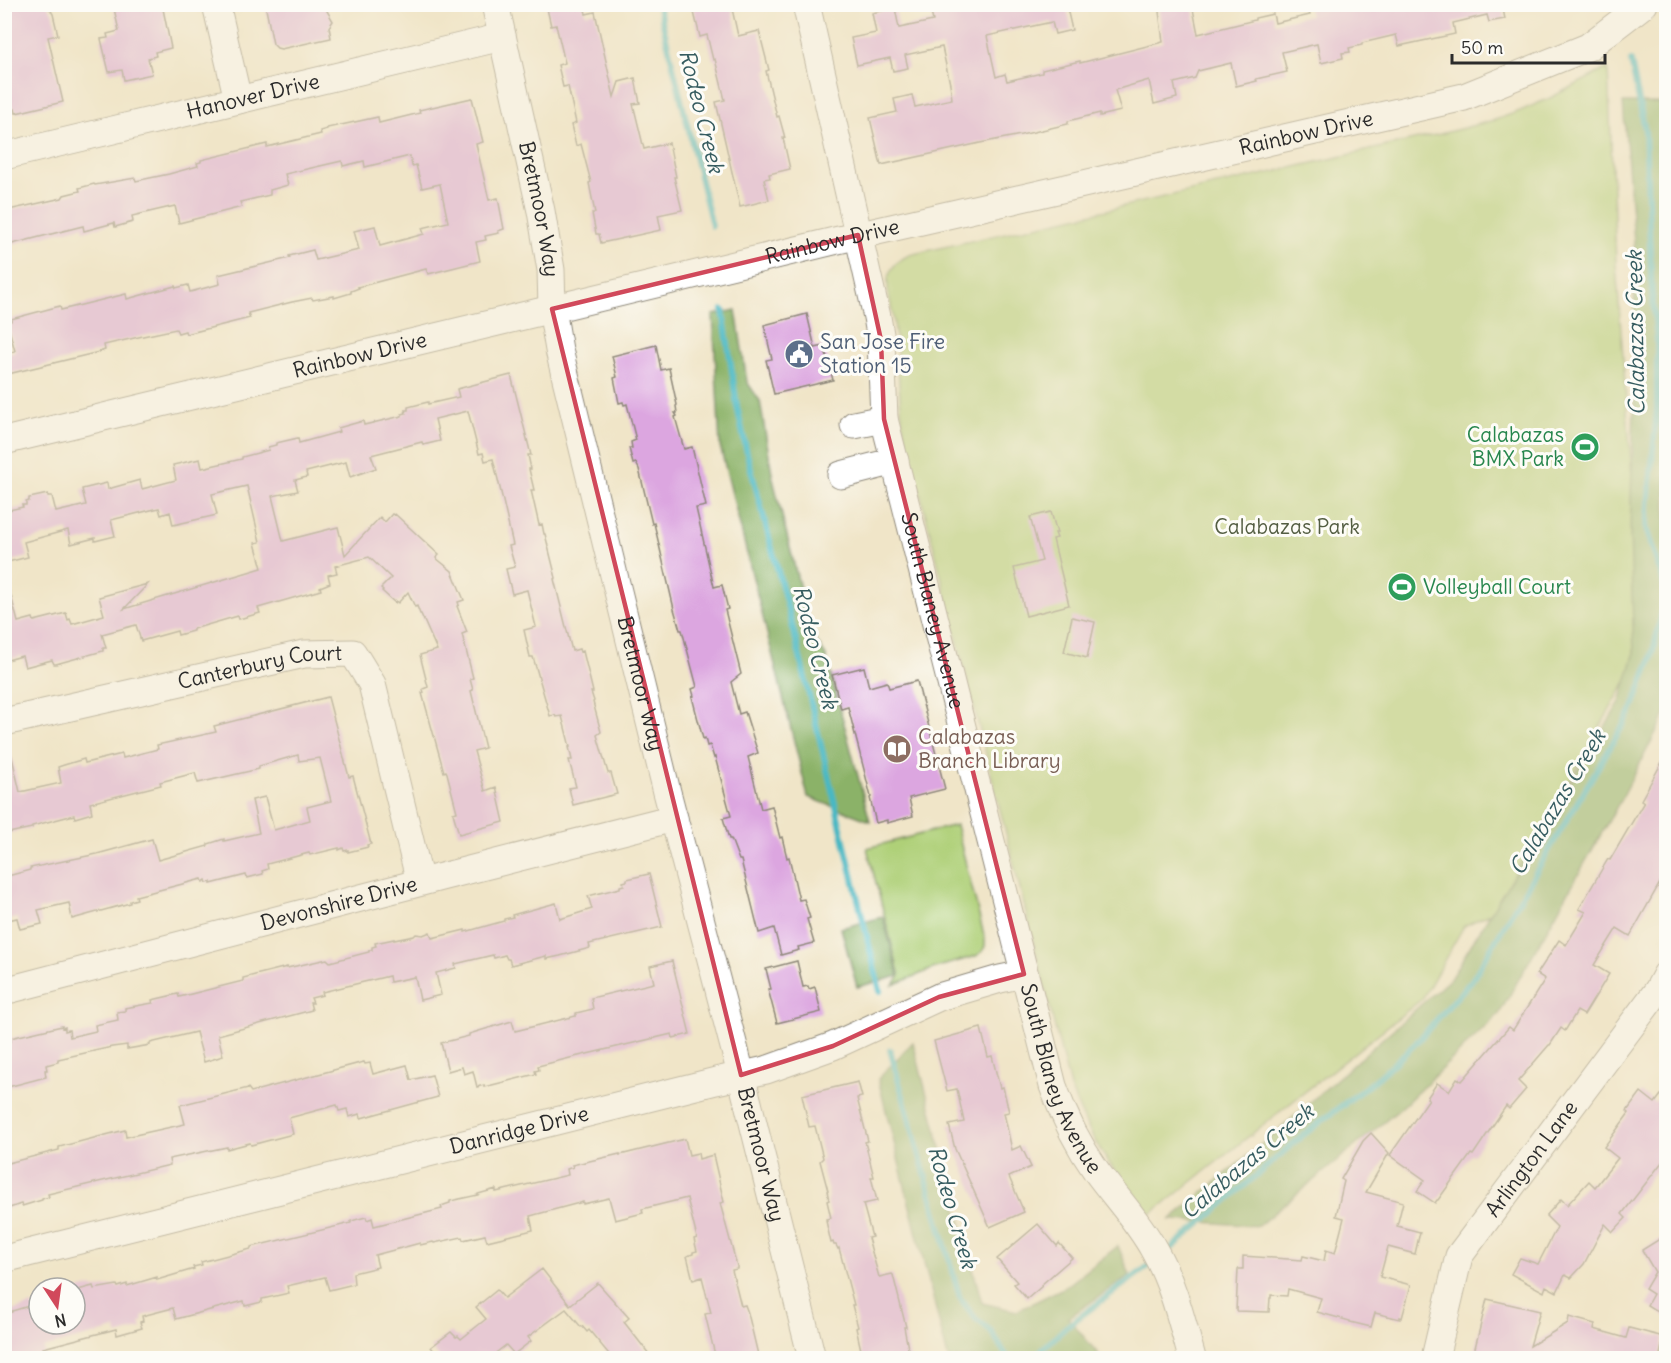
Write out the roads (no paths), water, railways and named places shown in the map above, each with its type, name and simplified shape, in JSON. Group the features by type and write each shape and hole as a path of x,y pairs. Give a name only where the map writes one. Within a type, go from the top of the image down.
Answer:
{"street":[{"path":"216,4 238,100"},
{"name":"Bretmoor Way","path":"495,4 541,211 551,270 552,309 559,350 674,818 812,1359"},
{"name":"South Blaney Avenue","path":"806,4 881,340 884,419 1053,1086 1063,1114 1076,1138 1096,1170 1139,1225 1160,1262 1176,1302 1192,1359"},
{"name":"Rainbow Drive","path":"4,441 858,236 1464,97 1588,47 1644,4"},
{"name":"Hanover Drive","path":"4,156 502,37"},
{"path":"854,425 884,419"},
{"path":"841,475 895,461"},
{"name":"Canterbury Court","path":"4,722 304,654 353,653 372,684 420,882"},
{"name":"Devonshire Drive","path":"4,991 674,818"},
{"name":"Danridge Drive","path":"4,1259 766,1070 833,1046 939,997 1024,974"},
{"name":"Arlington Lane","path":"1435,1359 1459,1256 1664,985"}],"waterway":[{"name":"Rodeo Creek","path":"658,4 712,226"},
{"name":"Calabazas Creek","path":"1165,1254 1302,1136 1379,1077 1415,1044 1472,980 1632,710 1651,660 1666,590 1646,528 1657,409 1657,341 1652,293 1645,131 1631,61"},
{"name":"Rodeo Creek","path":"723,310 737,406 748,458 794,632 880,991"},
{"name":"Rodeo Creek","path":"890,1050 960,1298 976,1319 990,1330 1008,1358"},
{"name":"Calabazas Creek","path":"1033,1358 1066,1327 1154,1262"}],"place":[{"name":"San Jose Fire Station 15","path":"799,354"},
{"name":"Calabazas BMX Park","path":"1585,447"},
{"name":"Volleyball Court","path":"1402,587"},
{"name":"Calabazas Branch Library","path":"897,749"}],"park label":[{"name":"Calabazas Park","path":"1287,527"}]}
